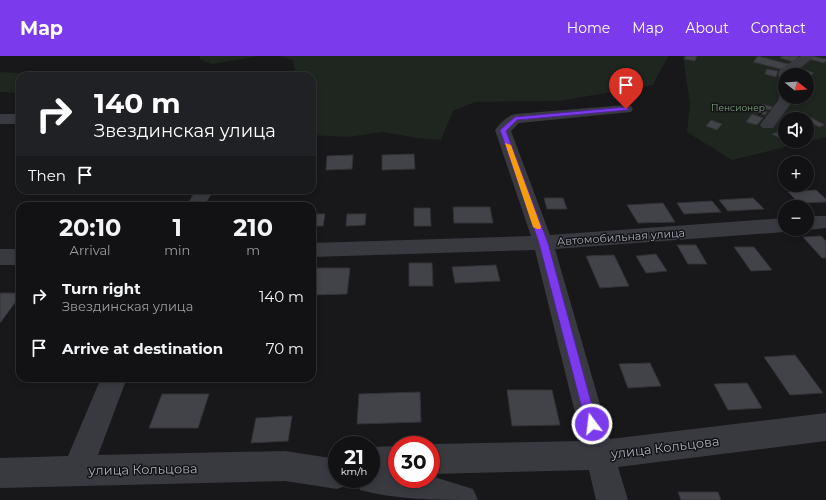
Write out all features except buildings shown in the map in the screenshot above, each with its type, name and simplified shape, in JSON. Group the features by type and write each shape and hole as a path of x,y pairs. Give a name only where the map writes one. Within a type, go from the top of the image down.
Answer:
{"street":[{"path":"791,68 809,56"},
{"path":"768,125 783,104"},
{"path":"612,500 543,243 503,130 515,119 626,109"},
{"path":"0,119 16,119"},
{"path":"814,223 826,222"},
{"name":"Автомобильная улица","path":"316,250 543,243 778,226"},
{"path":"0,257 16,256"},
{"path":"77,471 112,382"},
{"name":"улица Кольцова","path":"440,459 600,455 826,427"},
{"name":"улица Кольцова","path":"0,473 328,464"},
{"name":"улица Кольцова","path":"285,466 328,473"},
{"path":"380,480 405,484 462,500"}],"green space":[{"path":"199,56 259,56 212,64 201,60"},
{"path":"279,56 668,56 653,85 559,101 475,102 453,111 441,140 417,138 383,132 347,137 316,135 316,72 293,72 295,70 293,60"},
{"name":"Пенсионер","path":"683,56 826,56 826,137 814,140 814,112 778,112 778,148 781,148 732,160 687,132 690,104"},
{"path":"0,72 16,73 16,93 0,92"}],"slow traffic":[{"path":"508,145 537,227"}],"route":[{"path":"592,424 543,243 503,130 515,119 626,109"}]}
